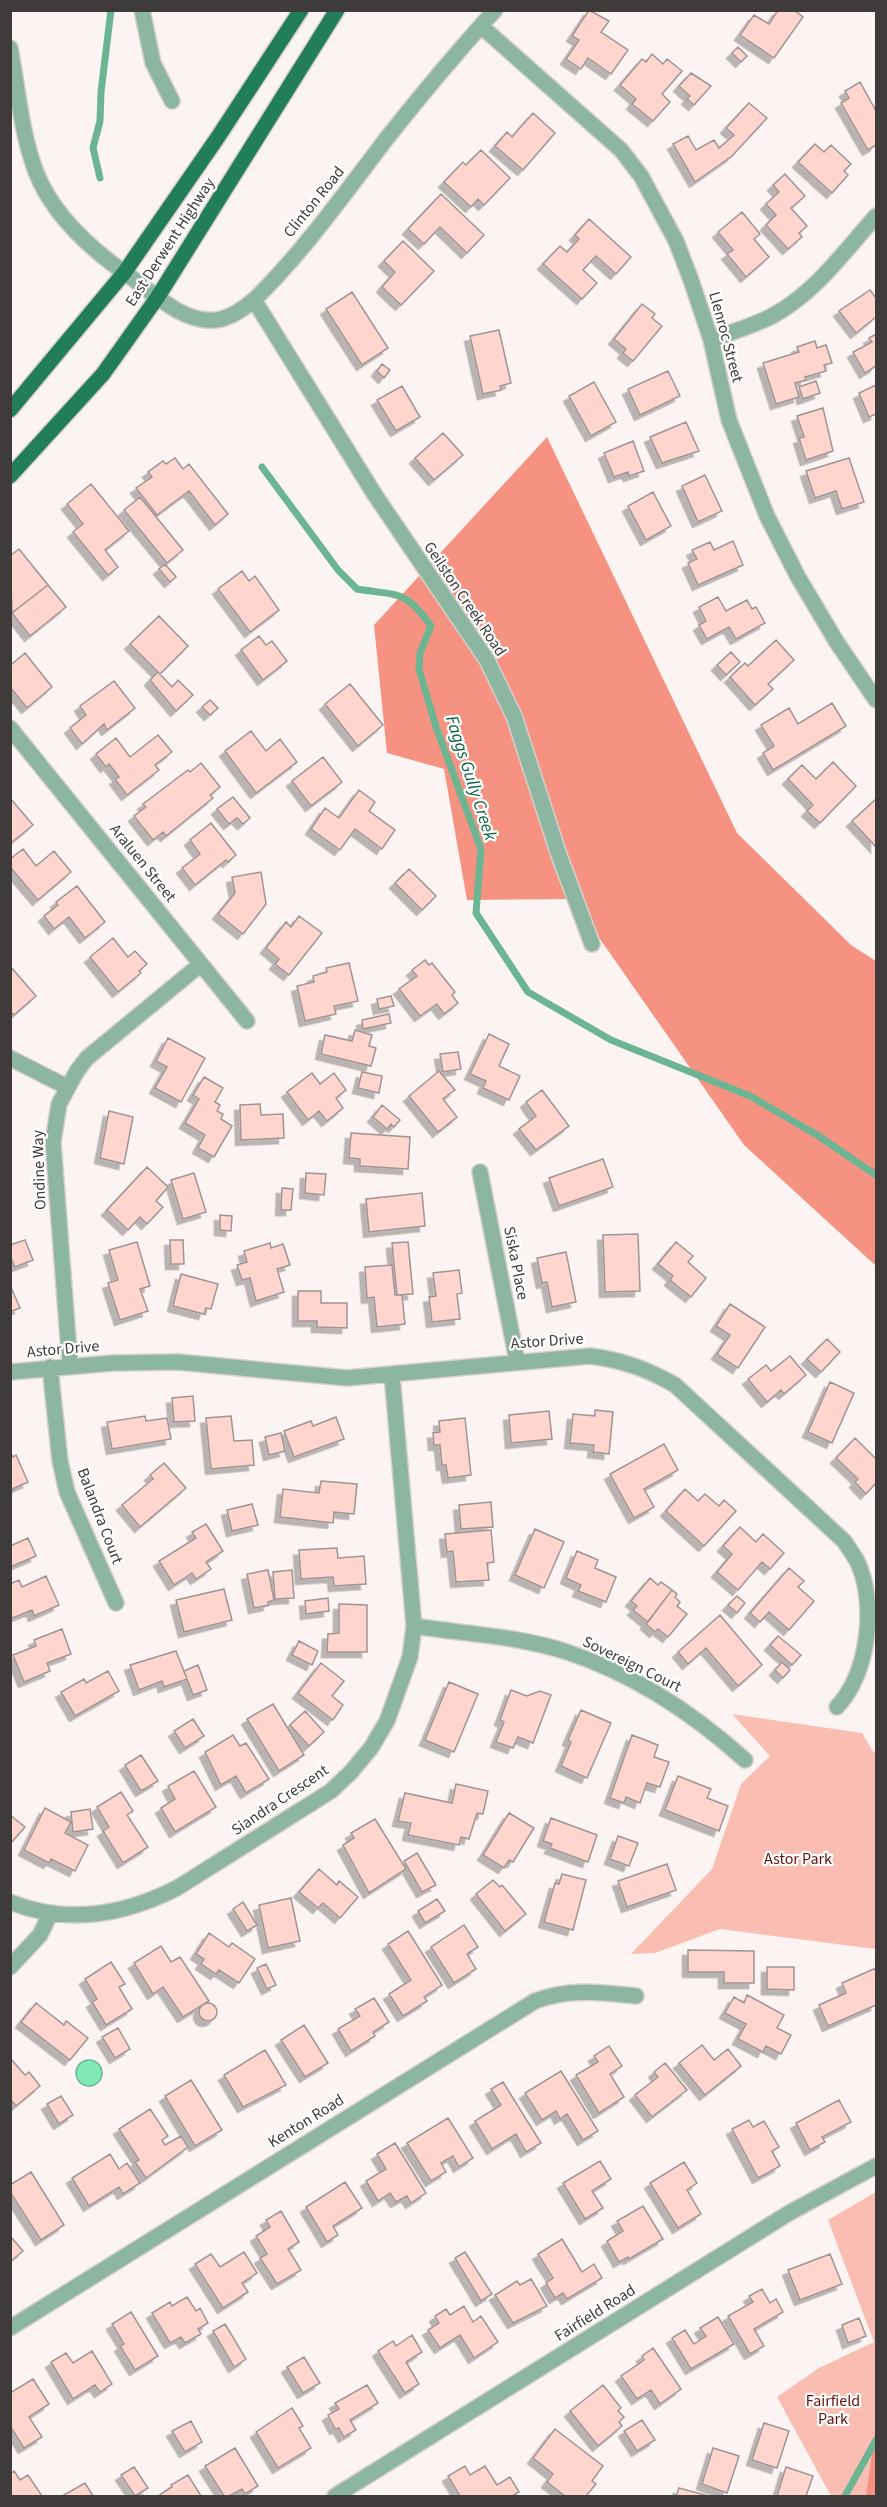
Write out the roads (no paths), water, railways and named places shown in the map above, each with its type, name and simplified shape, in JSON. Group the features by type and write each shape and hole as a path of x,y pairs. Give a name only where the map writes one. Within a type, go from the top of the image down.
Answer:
{"main road":[{"name":"East Derwent Highway","path":"10,410 124,273 218,137 301,10"},
{"name":"East Derwent Highway","path":"10,476 103,374 157,298 337,10"}],"street":[{"path":"142,10 153,63 172,101"},
{"name":"Clinton Road","path":"10,48 14,86 29,150 47,194 60,215 124,273 157,298 201,319 216,320 235,313 254,300 299,249 495,10"},
{"name":"Llenroc Street","path":"481,26 621,150 641,176 676,241 711,340 729,420 767,516 825,622 876,700"},
{"path":"711,340 772,316 794,302 816,283 876,216"},
{"name":"Geilston Creek Road","path":"254,300 375,495 487,660 514,716 559,855 592,944"},
{"name":"Araluen Street","path":"10,728 247,1021"},
{"name":"Ondine Way","path":"70,1365 53,1143 57,1112 77,1071 102,1044 201,964"},
{"path":"10,1058 67,1088"},
{"name":"Siska Place","path":"480,1172 517,1360"},
{"name":"Astor Drive","path":"10,1372 70,1365 178,1362 347,1377 392,1375 517,1360 590,1356 618,1360 647,1369 675,1385 844,1541 857,1561 867,1603 865,1636 858,1671 848,1695 837,1707"},
{"name":"Balandra Court","path":"50,1367 60,1461 67,1492 116,1604"},
{"name":"Siandra Crescent","path":"10,1902 50,1914 72,1917 128,1909 153,1900 177,1888 331,1791 371,1748 387,1721 410,1657 414,1626 392,1375"},
{"name":"Sovereign Court","path":"414,1626 523,1642 566,1652 604,1667 692,1715 745,1760"},
{"path":"10,1967 40,1935 50,1914"},
{"name":"Kenton Road","path":"10,2328 534,2001 555,1994 579,1990 636,1996"},
{"name":"Fairfield Road","path":"335,2496 789,2213 876,2166"}],"waterway":[{"name":"Faggs Gully Creek","path":"100,178 93,148 100,121 101,92 111,10"},
{"name":"Faggs Gully Creek","path":"262,467 338,570 357,589 400,596 414,606 431,626 420,653 419,669 436,727 481,849 476,913 528,992 611,1040 750,1096 817,1135 876,1175"},
{"path":"845,2496 876,2440"}],"park label":[{"name":"Astor Park","path":"798,1859"},
{"name":"Fairfield Park","path":"833,2410"}]}
